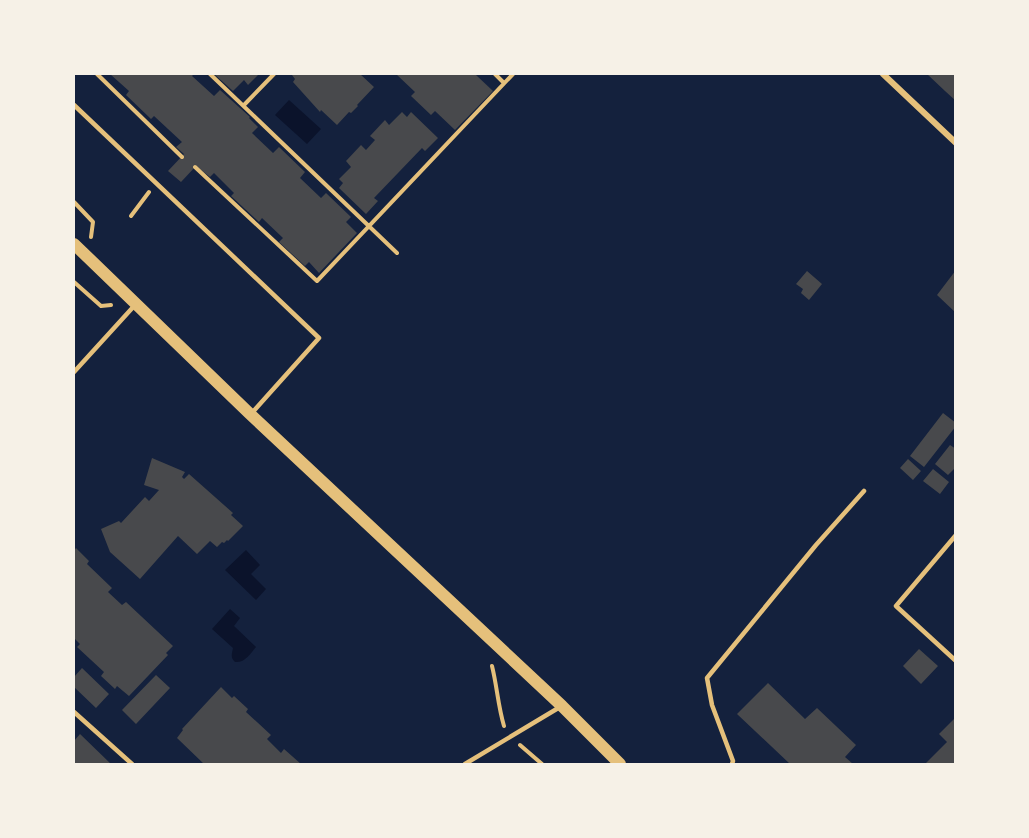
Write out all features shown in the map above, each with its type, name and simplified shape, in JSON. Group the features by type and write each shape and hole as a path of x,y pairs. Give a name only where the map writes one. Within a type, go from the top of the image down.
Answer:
{"main road":[{"path":"74,244 250,414 562,706 620,765"}],"street":[{"path":"883,74 956,143"}],"lane":[{"path":"74,105 320,338 250,414"},
{"path":"74,372 137,303"},
{"path":"732,765 733,761 712,705 707,678 864,490"},
{"path":"956,535 896,606 956,661"},
{"path":"465,765 562,706"},
{"path":"74,712 132,765"}],"path":[{"path":"97,74 182,157"},
{"path":"210,74 397,253"},
{"path":"244,105 274,74"},
{"path":"495,74 504,83"},
{"path":"195,168 317,280 513,74"},
{"path":"74,202 93,222 89,258"},
{"path":"491,664 497,684 500,714 506,732 542,765"}],"water":[{"path":"289,100 321,129 307,144 275,115"},
{"path":"246,550 260,565 251,574 266,589 256,600 225,570"},
{"path":"230,609 240,618 234,626 256,647 247,658 239,662 232,659 233,648 212,629"}],"building":[{"path":"110,74 194,74 192,76 214,96 220,90 258,127 252,133 273,153 279,147 305,172 300,178 321,198 326,193 351,217 346,222 357,233 319,273 309,262 305,266 279,242 283,238 262,218 259,222 231,196 234,193 214,173 210,177 196,166 181,182 168,171 184,154 176,147 182,142 154,116 151,119 126,95 129,91"},
{"path":"214,74 259,74 248,85 244,80 233,91"},
{"path":"293,74 360,74 374,87 337,125 321,110 320,112 293,82 295,79"},
{"path":"396,74 478,74 476,75 493,91 455,130 435,111 431,115 411,96 415,92"},
{"path":"927,74 956,74 956,101 945,91"},
{"path":"402,112 407,117 411,112 438,138 425,151 422,148 374,198 378,201 366,214 339,188 343,183 339,179 351,167 346,161 361,145 366,150 375,140 370,136 385,120 389,125"},
{"path":"956,270 956,313 937,295"},
{"path":"807,271 822,284 809,300 801,293 803,289 796,284"},
{"path":"943,413 956,423 956,426 924,467 910,456"},
{"path":"950,445 956,449 956,467 948,475 935,464"},
{"path":"152,458 185,472 182,477 184,479 189,474 233,513 231,515 243,526 228,541 222,542 217,547 210,541 197,554 178,536 140,579 110,552 101,529 119,521 121,523 145,497 149,501 159,490 144,485"},
{"path":"908,459 921,471 913,480 900,468"},
{"path":"933,469 949,482 940,494 923,481"},
{"path":"76,548 89,561 87,564 112,588 108,592 122,605 126,602 173,646 166,653 168,655 129,696 117,686 115,689 101,676 104,672 77,647 80,644 74,638 74,551"},
{"path":"919,649 938,666 921,684 903,666"},
{"path":"82,668 109,694 96,708 74,687 74,677"},
{"path":"156,675 170,688 136,724 122,710"},
{"path":"768,683 805,719 817,708 856,745 845,757 853,764 790,764 737,714"},
{"path":"221,687 248,709 246,712 271,735 267,739 281,753 284,749 301,764 204,764 177,738 182,729"},
{"path":"956,717 956,764 925,764 947,742 939,734"},
{"path":"80,734 111,764 76,764 74,762 74,741"}]}
